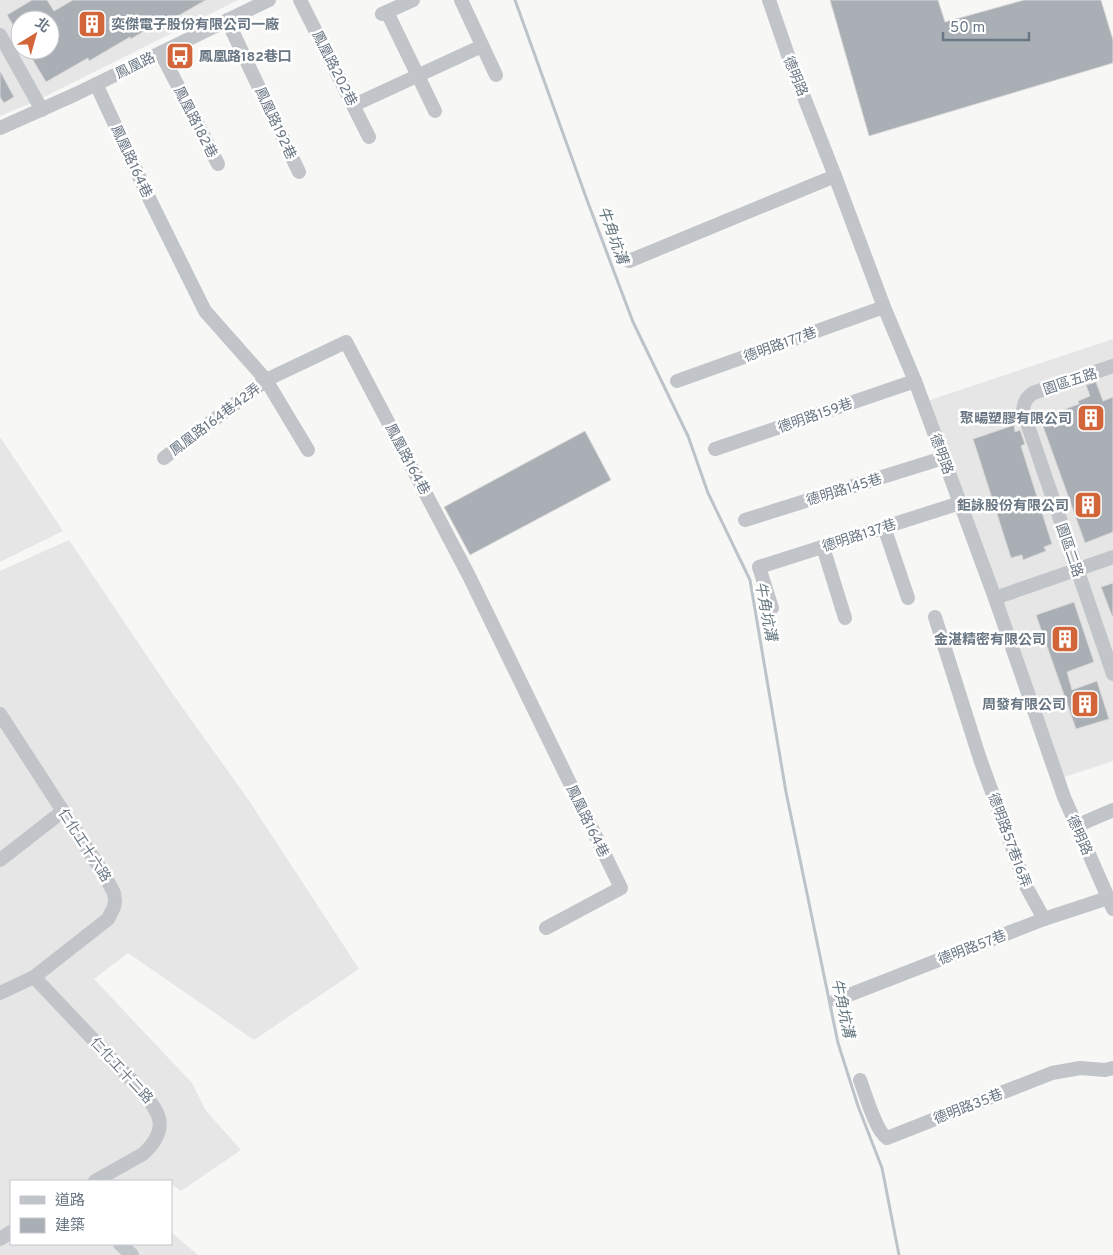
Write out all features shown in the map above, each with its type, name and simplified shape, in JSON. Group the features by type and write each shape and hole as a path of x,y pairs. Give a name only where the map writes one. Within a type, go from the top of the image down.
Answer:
{"street":[{"name":"鳳凰路","path":"0,128 42,110 269,0"},
{"name":"鳳凰路202巷","path":"300,0 370,137"},
{"path":"413,0 385,13 435,111"},
{"path":"461,0 496,75"},
{"name":"德明路","path":"769,0 791,64 960,503 1064,797 1111,903"},
{"name":"鳳凰路192巷","path":"228,20 299,172"},
{"path":"0,35 42,110"},
{"path":"354,105 482,46"},
{"name":"鳳凰路182巷","path":"160,53 218,164"},
{"name":"鳳凰路164巷","path":"96,84 205,311 266,380 346,342 469,576 621,888 546,928"},
{"path":"629,261 835,176"},
{"name":"德明路177巷","path":"677,381 884,307"},
{"name":"園區五路","path":"1027,397 1040,390 1113,366"},
{"path":"266,380 308,450"},
{"name":"鳳凰路164巷42弄","path":"164,458 266,380"},
{"name":"德明路159巷","path":"714,449 915,382"},
{"name":"園區二路","path":"1027,397 1023,410 1113,674"},
{"name":"德明路145巷","path":"745,520 943,458"},
{"name":"德明路137巷","path":"772,608 759,567 960,503"},
{"path":"884,527 908,598"},
{"path":"823,547 845,618"},
{"path":"995,598 1113,557"},
{"name":"德明路57巷16弄","path":"935,616 980,759 1027,888 1044,919"},
{"name":"仁化工十六路","path":"0,714 114,892 114,907 108,920 34,977 0,993"},
{"path":"1076,826 1113,810"},
{"path":"0,860 63,811"},
{"name":"德明路57巷","path":"836,1000 1044,919 1111,903"},
{"name":"仁化工十二路","path":"34,977 140,1089 155,1106 158,1114 160,1122 158,1135 149,1148 97,1180"},
{"name":"德明路35巷","path":"860,1080 882,1136 887,1138 1052,1073 1080,1068 1105,1070 1113,1068"},
{"path":"121,1245 132,1255"}],"shaded area":[{"path":"0,0 238,0 34,102 0,116"},
{"path":"1113,339 1113,761 1055,780 921,403"},
{"path":"0,437 63,531 0,562"},
{"path":"69,540 172,693 250,802 359,969 254,1040 128,953 94,979 192,1083 206,1111 241,1150 181,1191 172,1185 172,1180 10,1180 10,1245 172,1245 172,1233 198,1255 0,1255 0,571"}],"building":[{"path":"32,0 47,0 53,10 15,10"},
{"path":"73,0 206,0 176,17 177,19 164,27 162,23 156,28 154,25 131,39 130,37 89,61 88,58 46,82 33,60 60,60 60,10 56,10"},
{"path":"830,0 938,0 945,22 1024,0 1101,0 1113,40 1113,63 869,136"},
{"path":"0,71 14,97 4,103 0,97"},
{"path":"1096,382 1103,401 1113,397 1113,532 1085,543 1040,418 1079,404 1078,401 1090,396 1086,385"},
{"path":"1014,425 1015,432 1020,430 1025,444 1021,446 1052,544 1044,547 1046,551 1023,560 1022,555 1011,558 973,439"},
{"path":"585,431 611,480 470,555 444,507"},
{"path":"1113,583 1113,616 1112,616 1101,587"},
{"name":"金湛精密有限公司","path":"1074,602 1094,662 1067,672 1072,690 1097,681 1109,719 1076,729 1036,615"}],"waterway":[{"name":"牛角坑溝","path":"515,0 633,322 688,436 708,493 750,580 786,792 838,1043 858,1106 882,1168 899,1255"}],"place":[{"name":"奕傑電子股份有限公司一廠","path":"92,24"},
{"name":"鳳凰路182巷口","path":"180,56"},
{"name":"聚暘塑膠有限公司","path":"1091,418"},
{"name":"鉅詠股份有限公司","path":"1088,505"},
{"name":"金湛精密有限公司","path":"1065,639"},
{"name":"周發有限公司","path":"1085,704"}]}
